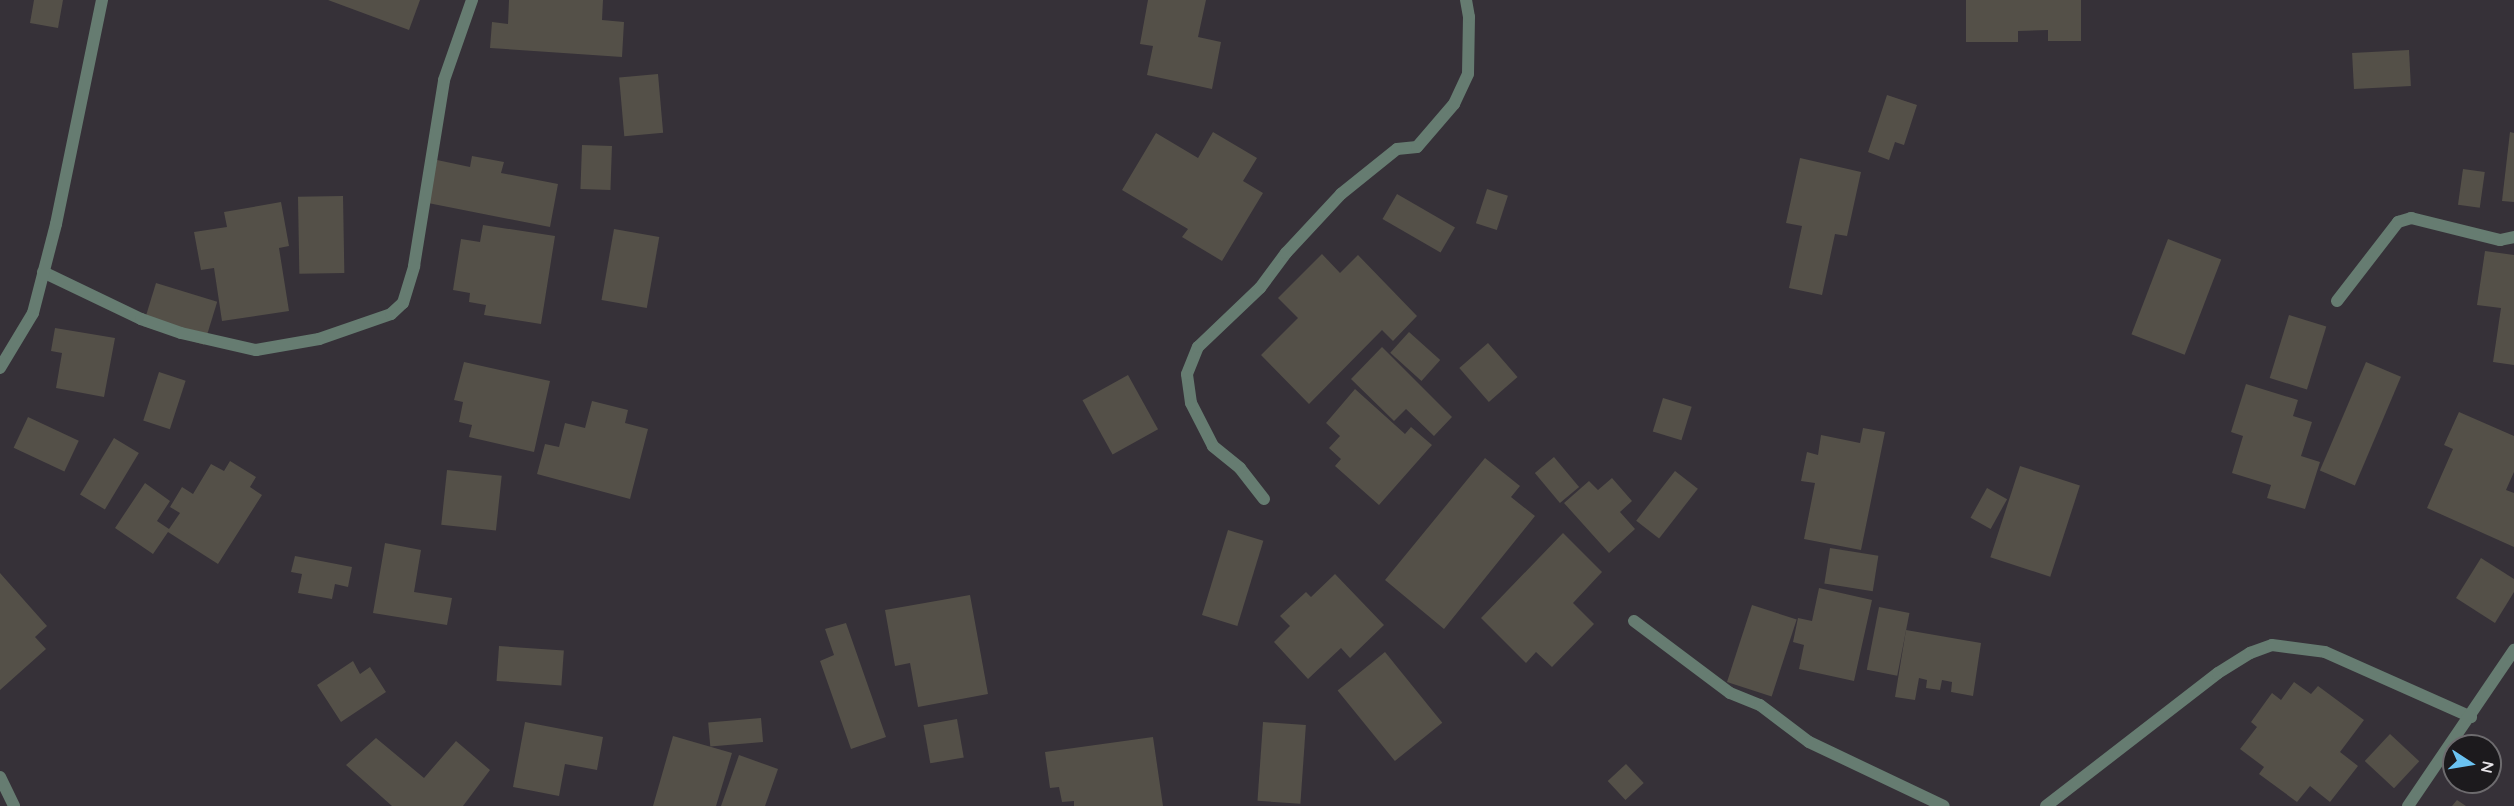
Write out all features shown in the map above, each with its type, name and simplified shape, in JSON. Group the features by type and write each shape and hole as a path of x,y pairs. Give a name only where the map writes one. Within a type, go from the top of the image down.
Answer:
{"street":[{"path":"0,368 33,313 102,0"},
{"path":"43,272 141,319 181,333 256,350 319,339 392,314 403,303 414,266 444,80 472,0"},
{"path":"1264,499 1240,468 1213,446 1191,403 1187,374 1198,347 1260,288 1286,253 1341,194 1397,149 1417,147 1454,104 1468,74 1469,17 1466,0"},
{"path":"2337,301 2398,222 2411,218 2500,240 2514,237"},
{"path":"1634,621 1730,693 1760,705 1809,742 1944,806"},
{"path":"2046,806 2218,673 2250,652 2272,645 2325,652 2471,717"},
{"path":"2408,806 2471,717 2514,650"},
{"path":"0,777 14,806"}],"building":[{"path":"34,0 63,0 58,28 30,23"},
{"path":"328,0 420,0 409,30"},
{"path":"509,0 603,0 602,20 624,22 622,57 490,48 492,22 508,24"},
{"path":"1148,0 1206,0 1198,37 1221,42 1212,89 1147,75 1153,46 1140,44"},
{"path":"1966,0 2081,0 2081,41 2048,41 2048,30 2018,31 2018,42 1966,42"},
{"path":"2409,50 2411,86 2354,89 2352,53"},
{"path":"658,74 663,133 624,136 619,77"},
{"path":"1887,95 1917,105 1904,145 1895,142 1889,160 1868,152"},
{"path":"1213,132 1257,158 1243,181 1263,193 1222,261 1182,237 1188,229 1122,190 1156,133 1198,158"},
{"path":"2510,132 2514,133 2514,202 2502,201"},
{"path":"582,145 612,146 610,190 580,189"},
{"path":"472,156 504,162 501,173 558,184 550,227 428,203 437,160 470,167"},
{"path":"1800,158 1861,172 1847,236 1835,234 1822,295 1789,288 1802,226 1786,223"},
{"path":"2463,169 2485,172 2480,208 2458,205"},
{"path":"1487,189 1508,196 1497,230 1476,223"},
{"path":"1397,194 1455,228 1441,253 1382,219"},
{"path":"343,196 344,273 299,274 298,197"},
{"path":"281,202 289,246 279,248 289,311 222,321 214,268 201,270 194,232 227,227 224,212"},
{"path":"483,225 555,236 541,324 484,315 486,305 469,302 470,293 453,290 461,239 480,242"},
{"path":"614,229 659,237 647,308 601,300"},
{"path":"2168,239 2221,259 2185,355 2131,334"},
{"path":"2485,251 2514,255 2514,365 2493,362 2501,308 2477,305"},
{"path":"1322,254 1340,273 1358,255 1417,316 1393,341 1382,330 1309,404 1261,355 1298,318 1278,298"},
{"path":"156,283 217,302 204,345 143,326"},
{"path":"2289,315 2326,326 2307,390 2270,378"},
{"path":"55,328 115,338 104,397 56,388 62,353 51,351"},
{"path":"1409,332 1440,360 1421,381 1390,353"},
{"path":"1488,343 1518,377 1489,402 1459,368"},
{"path":"1382,347 1452,417 1434,436 1406,409 1394,421 1351,379"},
{"path":"464,362 550,381 534,452 469,437 472,425 459,422 463,402 454,400"},
{"path":"2366,362 2401,377 2355,485 2320,471"},
{"path":"159,372 186,381 170,429 143,421"},
{"path":"1128,375 1158,429 1113,454 1083,400"},
{"path":"2246,384 2298,400 2293,416 2312,422 2301,456 2320,462 2305,509 2267,498 2271,485 2232,473 2243,436 2231,432"},
{"path":"1355,389 1405,434 1411,427 1432,445 1379,505 1335,466 1341,459 1329,448 1340,436 1326,423"},
{"path":"1663,398 1692,407 1681,440 1653,431"},
{"path":"592,401 628,410 625,423 648,429 630,499 537,474 545,444 559,447 565,423 585,428"},
{"path":"2459,412 2514,436 2514,472 2506,490 2514,493 2514,547 2427,508 2453,449 2444,445"},
{"path":"28,417 79,441 64,471 14,448"},
{"path":"1863,428 1885,432 1861,550 1804,539 1815,483 1801,481 1807,452 1818,455 1821,435 1860,443"},
{"path":"114,438 139,453 105,510 80,495"},
{"path":"1554,457 1579,487 1560,503 1535,473"},
{"path":"1485,458 1520,486 1511,497 1535,516 1444,629 1385,580"},
{"path":"230,461 256,477 250,487 262,495 218,564 168,532 153,554 115,528 145,483 170,501 157,521 169,529 180,513 170,507 182,487 193,494 211,464 224,471"},
{"path":"2020,466 2080,485 2050,577 1990,557"},
{"path":"447,470 502,476 496,530 441,525"},
{"path":"1675,471 1698,489 1659,538 1636,521"},
{"path":"1612,478 1632,501 1620,512 1635,529 1609,553 1564,503 1589,481 1598,490"},
{"path":"1987,488 2007,499 1991,529 1971,518"},
{"path":"1228,530 1263,541 1237,626 1202,615"},
{"path":"1563,533 1602,572 1573,603 1594,624 1552,667 1536,652 1526,663 1481,618"},
{"path":"385,543 421,550 414,592 452,598 447,625 373,613"},
{"path":"1830,548 1878,556 1873,591 1824,584"},
{"path":"295,556 352,567 348,587 335,584 332,599 298,593 302,574 291,572"},
{"path":"2481,558 2514,579 2514,592 2495,623 2456,598"},
{"path":"0,573 47,626 35,637 46,649 0,690"},
{"path":"1335,574 1384,625 1350,658 1341,648 1308,679 1274,642 1290,626 1280,616 1306,592 1311,597"},
{"path":"1819,588 1872,600 1854,681 1799,669 1804,645 1793,642 1798,618 1812,621"},
{"path":"970,595 988,694 918,707 910,663 895,666 885,610"},
{"path":"1752,605 1797,620 1772,697 1727,682"},
{"path":"1879,607 1909,613 1897,676 1867,670"},
{"path":"846,623 886,737 851,749 820,661 834,655 825,629"},
{"path":"1906,630 1981,643 1973,696 1951,692 1952,682 1942,680 1940,690 1926,688 1927,680 1919,678 1915,700 1895,697"},
{"path":"499,646 564,651 561,685 497,681"},
{"path":"1385,652 1442,723 1395,761 1338,690"},
{"path":"353,661 360,674 370,667 386,692 341,722 317,685"},
{"path":"2294,682 2311,694 2318,686 2364,720 2340,752 2358,766 2330,802 2310,786 2297,802 2259,774 2264,767 2240,749 2257,727 2251,722 2272,693 2281,700"},
{"path":"761,718 763,742 710,747 708,723"},
{"path":"957,719 964,757 930,763 924,725"},
{"path":"525,722 603,737 597,770 565,764 559,796 513,787"},
{"path":"1263,722 1306,725 1300,804 1257,801"},
{"path":"2390,734 2419,761 2394,788 2365,761"},
{"path":"673,736 732,753 716,806 653,806"},
{"path":"1153,737 1163,806 1074,806 1074,801 1062,802 1059,787 1050,788 1045,752"},
{"path":"376,738 424,778 456,741 490,770 463,806 392,806 346,765"},
{"path":"739,755 778,769 765,806 721,806"},
{"path":"1626,764 1644,783 1625,800 1608,781"},
{"path":"2457,800 2466,806 2452,806"}]}
